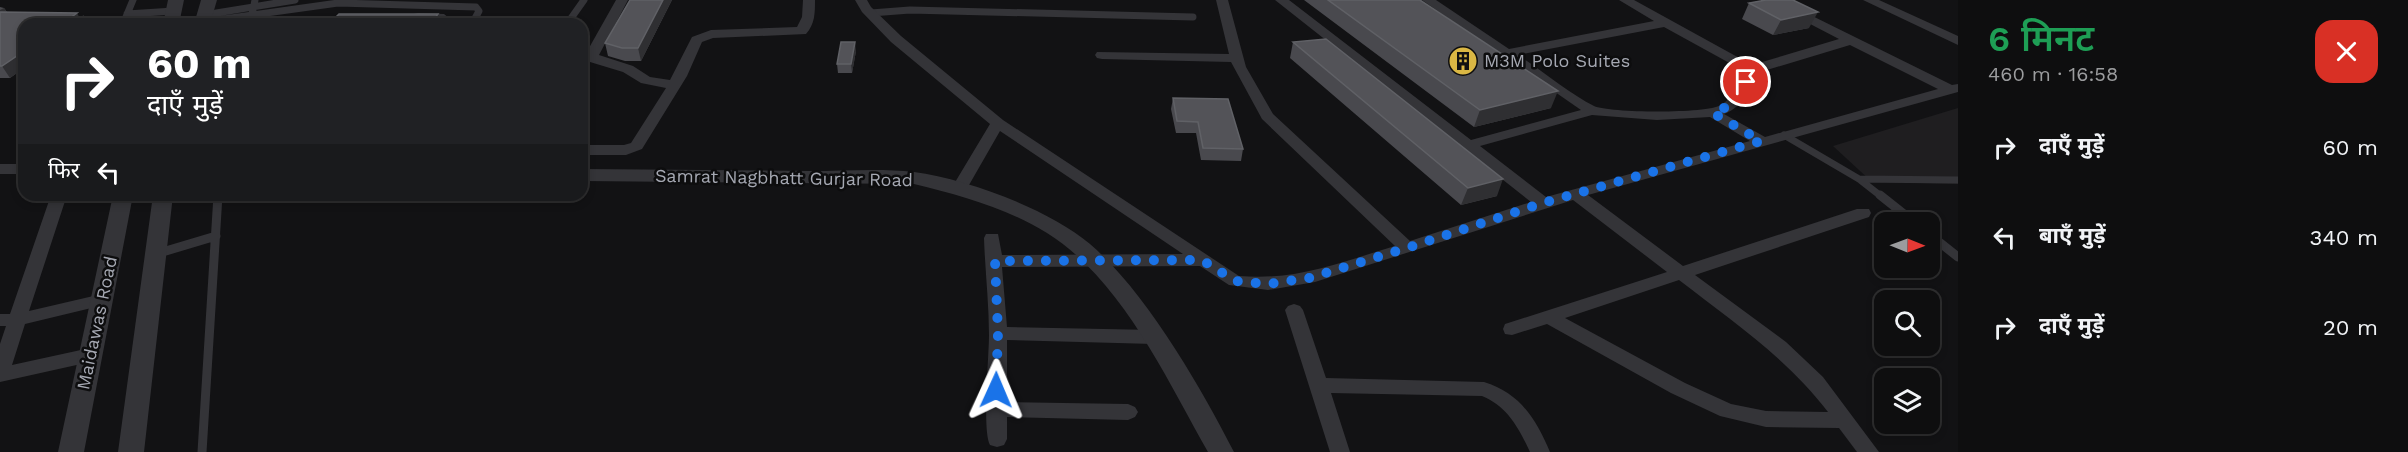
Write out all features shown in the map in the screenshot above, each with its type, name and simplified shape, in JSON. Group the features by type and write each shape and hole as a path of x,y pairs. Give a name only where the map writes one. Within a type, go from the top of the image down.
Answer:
{"street":[{"path":"622,0 592,55 595,59 628,69 646,80 673,85"},
{"path":"588,150 626,150 637,146 680,76 697,40 711,34 801,31 805,28 810,12 809,0"},
{"path":"861,0 896,39 998,123 1235,281 1268,284 1309,278 1543,203 1955,89"},
{"path":"1222,0 1239,67 1267,116 1407,248"},
{"path":"1281,0 1543,203"},
{"path":"1428,0 1592,111"},
{"path":"1625,0 1751,70 1851,40"},
{"path":"1770,0 1955,89"},
{"path":"1869,0 1958,40"},
{"path":"376,17 441,18"},
{"path":"1506,53 1665,22"},
{"path":"1102,56 1237,58"},
{"path":"1468,145 1592,111 1657,116 1713,113 1726,108 1741,95 1751,70"},
{"path":"1713,113 1761,141"},
{"path":"959,189 998,123"},
{"path":"0,169 18,169"},
{"name":"Samrat Nagbhatt Gurjar Road","path":"588,175 914,178 959,189 1033,217 1057,230 1116,284 1154,337 1221,452"},
{"path":"1576,194 1779,347 1816,382 1869,452"},
{"path":"57,201 9,320 0,374 90,355"},
{"name":"Maidawas Road","path":"71,452 122,201"},
{"path":"130,452 162,201"},
{"path":"1512,328 1863,213"},
{"path":"992,238 998,333 997,440"},
{"path":"995,261 1202,260"},
{"path":"9,320 102,300"},
{"path":"1294,310 1340,452"},
{"path":"1548,317 1678,388 1727,411 1766,419 1844,420"},
{"path":"998,333 1154,337"},
{"path":"1318,385 1484,389 1495,393 1518,411 1525,419 1540,452"},
{"path":"996,409 1128,412"}],"lane":[{"path":"125,18 133,0"},
{"path":"204,15 295,0"},
{"path":"571,18 584,0"},
{"path":"887,0 892,10"},
{"path":"253,7 335,2 476,8 479,11 475,18"},
{"path":"871,13 892,10 1193,17"},
{"path":"127,14 174,12"},
{"path":"1784,135 1859,179 1901,212"},
{"path":"1859,179 1958,180"},
{"path":"202,452 218,201"},
{"path":"156,253 216,236"},
{"path":"1940,243 1958,257"}],"shaded area":[{"path":"1958,108 1958,184 1872,182 1833,146"}],"building":[{"path":"630,0 663,0 638,48 622,48 605,43"},
{"path":"1328,0 1420,0 1558,91 1480,110"},
{"path":"1766,0 1793,0 1818,12 1781,20 1749,3"},
{"path":"0,12 77,13 70,18 18,18 18,55 0,66"},
{"path":"339,14 438,14 435,18 335,18"},
{"path":"1326,39 1503,179 1468,188 1293,42"},
{"path":"841,42 855,42 851,64 837,64"},
{"path":"1173,98 1228,99 1243,149 1203,148 1198,122 1177,121"}],"place":[{"name":"M3M Polo Suites","path":"1463,61"}],"route":[{"path":"996,390 998,333 995,261 1202,260 1235,281 1268,284 1309,278 1543,203 1761,141 1713,113 1726,108 1741,95 1746,82"}]}
